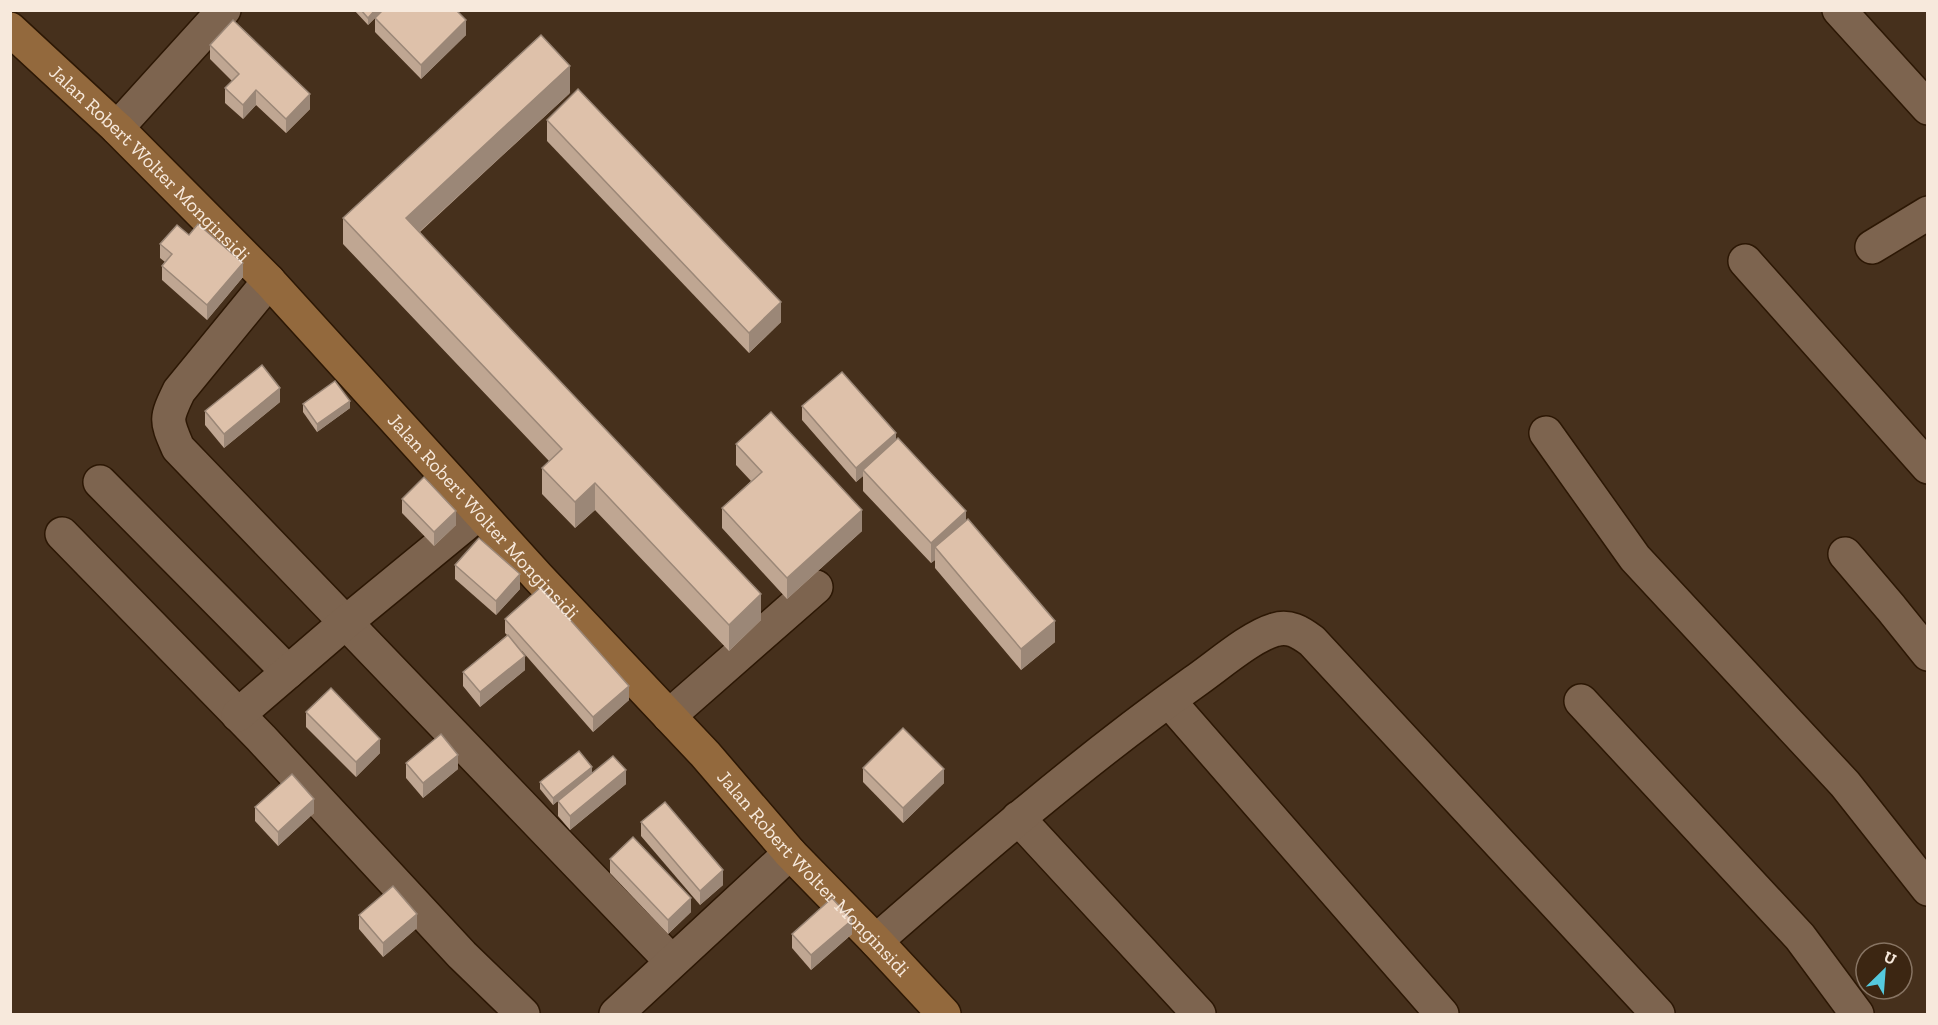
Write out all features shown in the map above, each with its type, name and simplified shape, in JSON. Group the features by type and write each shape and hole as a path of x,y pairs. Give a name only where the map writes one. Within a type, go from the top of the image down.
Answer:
{"main road":[{"name":"Jalan Robert Wolter Monginsidi","path":"10,29 117,128 269,281 479,513 669,716 790,853 944,1014"}],"street":[{"path":"117,128 224,10"},
{"path":"1839,10 1928,108"},
{"path":"1872,247 1928,213"},
{"path":"1745,261 1928,467"},
{"path":"269,281 179,391 170,410 168,424 178,448 671,962"},
{"path":"1546,433 1635,558 1845,784 1928,889"},
{"path":"100,482 288,672"},
{"path":"238,715 479,513"},
{"path":"62,534 238,715 462,955 523,1014"},
{"path":"1845,555 1928,654"},
{"path":"669,716 816,587"},
{"path":"876,941 1018,818 1169,701 1252,642 1274,630 1286,628 1298,631 1311,641 1658,1014"},
{"path":"1169,701 1442,1014"},
{"path":"1581,701 1800,937 1857,1014"},
{"path":"1018,818 1199,1014"},
{"path":"616,1014 790,853"}],"building":[{"path":"361,10 375,10 368,18"},
{"path":"383,10 456,10 466,20 421,65 375,18"},
{"path":"233,20 310,94 286,119 256,90 243,105 225,88 239,74 210,45"},
{"path":"541,35 570,66 406,218 761,594 729,625 595,483 575,502 542,468 562,449 343,218"},
{"path":"578,89 781,302 749,333 547,120"},
{"path":"198,224 243,263 207,305 162,266 172,254 160,244 177,225 189,235"},
{"path":"262,365 280,388 224,434 205,411"},
{"path":"842,372 896,433 856,468 802,406"},
{"path":"335,381 350,401 317,424 303,404"},
{"path":"771,412 862,510 787,578 722,508 762,472 736,444"},
{"path":"898,438 966,511 931,543 863,470"},
{"path":"424,477 456,511 434,532 402,499"},
{"path":"968,519 1055,621 1021,649 935,547"},
{"path":"479,538 520,574 496,601 455,565"},
{"path":"541,587 629,686 593,717 505,619"},
{"path":"508,635 525,656 480,692 463,672"},
{"path":"331,688 380,739 356,762 306,712"},
{"path":"903,728 944,769 903,808 863,768"},
{"path":"441,734 458,755 423,783 406,763"},
{"path":"579,751 592,767 553,798 540,782"},
{"path":"613,756 626,770 570,816 558,801"},
{"path":"292,774 314,799 278,832 255,807"},
{"path":"665,802 723,870 700,891 641,822"},
{"path":"633,837 691,898 668,920 610,859"},
{"path":"393,886 417,914 383,943 359,915"},
{"path":"832,898 852,920 811,955 792,934"}]}
